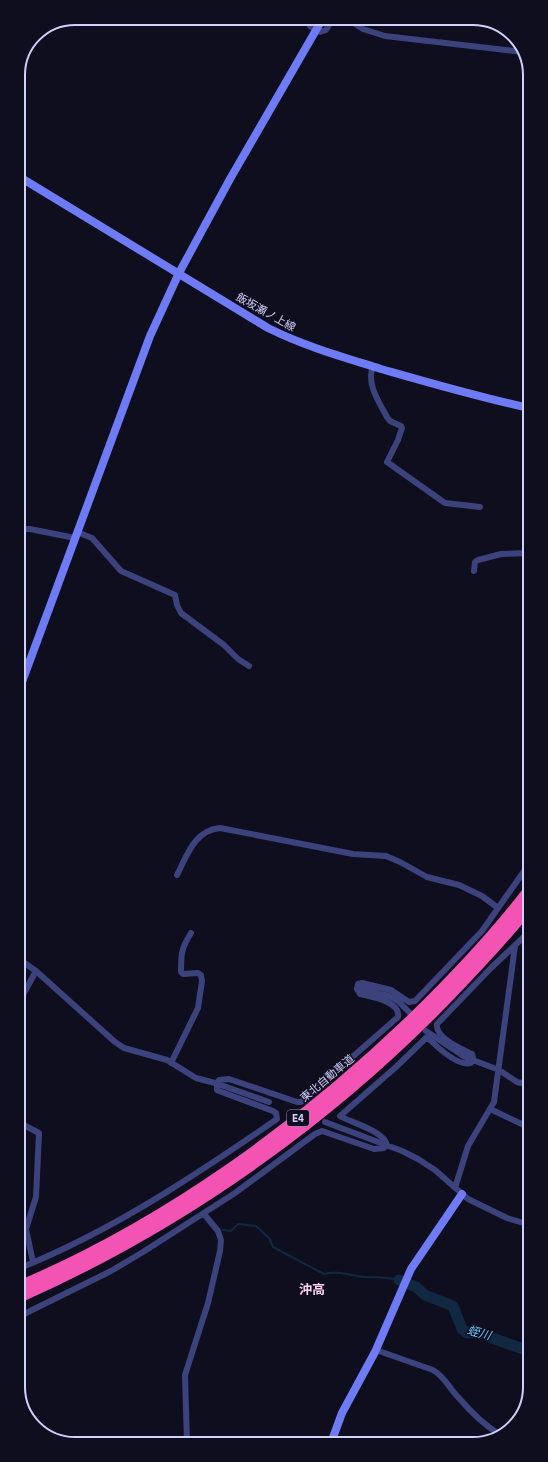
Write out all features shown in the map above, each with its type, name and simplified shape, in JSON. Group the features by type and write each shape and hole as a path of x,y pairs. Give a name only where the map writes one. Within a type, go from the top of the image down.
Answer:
{"highway":[{"name":"東北自動車道","path":"25,1284 83,1257 166,1210 247,1156 284,1129 373,1056 444,988 523,897"},
{"name":"東北自動車道","path":"25,1295 87,1266 135,1239 209,1193 289,1137 354,1085 416,1030 487,956 523,914"}],"street":[{"path":"310,25 320,32 324,31 328,25"},
{"path":"25,674 150,336 178,273 230,179 319,25"},
{"path":"358,25 385,36 517,51"},
{"name":"飯坂瀬ノ上線","path":"25,180 268,328 292,340 451,390 523,407"},
{"path":"373,366 371,371 372,388 390,421 401,426 402,428 387,462 445,503 480,508"},
{"path":"25,529 92,538 121,571 175,595 177,605 181,613 224,645 238,659 249,666"},
{"path":"474,571 475,562 478,560 501,554 523,553"},
{"path":"177,875 198,838 211,830 220,828 353,854 386,856 427,877 458,885 482,896 498,908"},
{"path":"357,988 358,984 362,983 388,988 395,991 409,1002 415,1001 482,930 523,873"},
{"path":"171,1062 198,1008 202,981 201,975 198,973 183,974 181,972 182,951 185,942 191,933"},
{"path":"473,1060 472,1054 461,1050 439,1034 436,1029 437,1024 523,938"},
{"path":"333,1437 342,1413 376,1350 411,1269 458,1191 468,1146 494,1102 515,946"},
{"path":"25,963 36,971 115,1042 124,1048 159,1057 171,1062 196,1078 216,1083 269,1102"},
{"path":"25,991 36,971"},
{"path":"357,988 390,996 398,1001 410,1013"},
{"path":"216,1083 221,1078 229,1079 296,1102 301,1102 398,1016 398,1011 390,1004 374,997 360,994 357,988"},
{"path":"426,1031 454,1051 499,1070 517,1082 523,1083"},
{"path":"387,1145 384,1139 376,1133 340,1116 391,1072 427,1037 441,1050 458,1061 467,1064 471,1063 473,1060"},
{"path":"25,1266 72,1245 99,1231 180,1184 277,1119 276,1113 274,1112 219,1091 216,1088 216,1083"},
{"path":"490,1109 523,1125"},
{"path":"325,1122 387,1145 418,1159 435,1170 468,1199 507,1218 523,1223"},
{"path":"25,1126 39,1133 36,1196 26,1229 33,1262"},
{"path":"25,1314 111,1271 204,1214 260,1176 315,1134 322,1131 374,1149 384,1148 387,1145"},
{"path":"187,1437 185,1375 208,1304 220,1251 221,1240 218,1231 204,1214"},
{"path":"376,1350 427,1367 438,1373 445,1379 457,1396 482,1422 496,1432"}],"waterway":[{"path":"223,1230 231,1231 238,1224 256,1226 269,1238 273,1247 324,1274 339,1273 399,1280"},
{"name":"蛭川","path":"399,1280 416,1287 425,1295 453,1306 462,1329 467,1333 481,1332 492,1338 523,1349"}],"district":[{"name":"沖高","path":"312,1289"}]}
